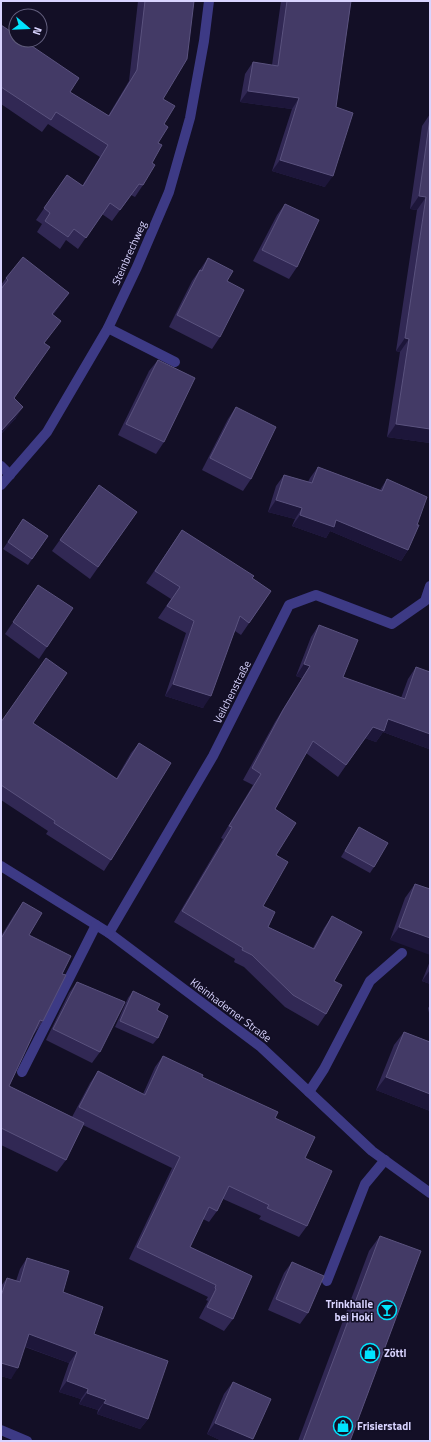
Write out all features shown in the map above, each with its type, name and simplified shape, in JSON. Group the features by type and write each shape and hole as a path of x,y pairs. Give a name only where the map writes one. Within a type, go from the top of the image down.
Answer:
{"street":[{"name":"Steinbrechweg","path":"1,485 47,432 108,328 138,267 169,192 190,118 210,1"},
{"path":"108,328 175,362"},
{"path":"1,466 10,475"},
{"name":"Veilchenstraße","path":"109,933 213,756 289,605 316,595 392,624 425,601 430,586"},
{"name":"Kleinhaderner Straße","path":"1,866 109,933 261,1047 372,1151 430,1193"},
{"path":"22,1072 96,925"},
{"path":"309,1092 324,1069 370,981 402,953"},
{"path":"327,1281 365,1184 385,1160"},
{"path":"1,1430 27,1441"}],"building":[{"path":"145,1 194,1 187,59 163,99 175,106 164,124 168,127 158,143 162,145 152,163 155,165 143,185 139,184 120,210 110,203 86,238 74,229 68,237 45,221 50,213 44,208 67,175 83,186 108,145 56,112 51,120 1,87 1,25 8,30 8,48 35,48 79,78 70,92 109,116 137,70"},
{"path":"287,1 351,1 336,107 353,113 333,176 280,160 299,98 248,91 253,62 278,66"},
{"path":"430,118 430,429 396,424 409,339 405,338 426,197 419,196"},
{"path":"285,204 319,220 297,267 262,250"},
{"path":"23,257 69,293 52,314 61,321 44,343 50,347 14,398 23,407 1,431 1,289 8,280 6,278"},
{"path":"208,258 233,271 227,281 244,290 220,337 177,315 200,270 202,271"},
{"path":"158,360 195,378 164,442 126,424"},
{"path":"236,407 276,427 251,479 210,458"},
{"path":"318,467 382,491 387,479 427,497 417,525 419,525 408,550 336,520 334,527 300,515 302,508 276,500 284,475 312,483"},
{"path":"99,485 137,512 98,567 60,540"},
{"path":"23,519 48,536 32,559 8,542"},
{"path":"182,530 254,576 252,578 271,591 249,623 240,616 211,696 173,684 194,621 167,606 180,587 155,571"},
{"path":"38,585 73,608 47,647 13,622"},
{"path":"319,625 358,640 343,677 405,699 416,667 430,672 430,734 388,719 384,731 373,727 346,765 313,741 275,809 296,823 276,855 288,862 263,906 275,912 268,927 314,949 332,916 362,932 334,981 342,985 326,1014 293,995 252,955 242,950 243,948 182,911 232,827 229,826 261,774 252,768 283,710 310,666 304,664"},
{"path":"46,658 67,673 33,723 117,779 139,743 171,763 111,860 54,823 55,821 1,785 1,722"},
{"path":"359,827 388,843 374,867 345,851"},
{"path":"415,884 430,889 430,938 399,927"},
{"path":"23,902 42,913 29,935 71,956 62,974 66,975 43,1021 40,1020 9,1086 84,1123 66,1160 1,1128 1,936 2,937"},
{"path":"77,982 125,1002 100,1052 53,1029"},
{"path":"133,991 160,1004 157,1010 168,1016 158,1038 120,1021"},
{"path":"404,1032 430,1042 430,1094 386,1077"},
{"path":"163,1056 203,1075 202,1077 278,1112 275,1118 315,1137 305,1158 332,1171 307,1226 267,1208 269,1205 229,1186 217,1211 209,1207 190,1247 252,1276 233,1319 207,1307 216,1289 216,1285 137,1247 180,1157 79,1107 98,1071 145,1095"},
{"path":"380,1236 421,1251 350,1441 303,1441"},
{"path":"27,1258 69,1271 63,1292 103,1307 94,1334 168,1361 148,1419 104,1403 106,1400 87,1393 88,1389 67,1381 77,1352 29,1334 18,1368 1,1363 1,1296 7,1278 20,1282"},
{"path":"292,1262 324,1276 308,1313 276,1299"},
{"path":"233,1382 271,1399 253,1439 215,1423"}],"place":[{"name":"Trinkhalle bei Hoki","path":"387,1310"},
{"name":"Zöttl","path":"370,1353"},
{"name":"Frisierstadl","path":"343,1426"}]}
